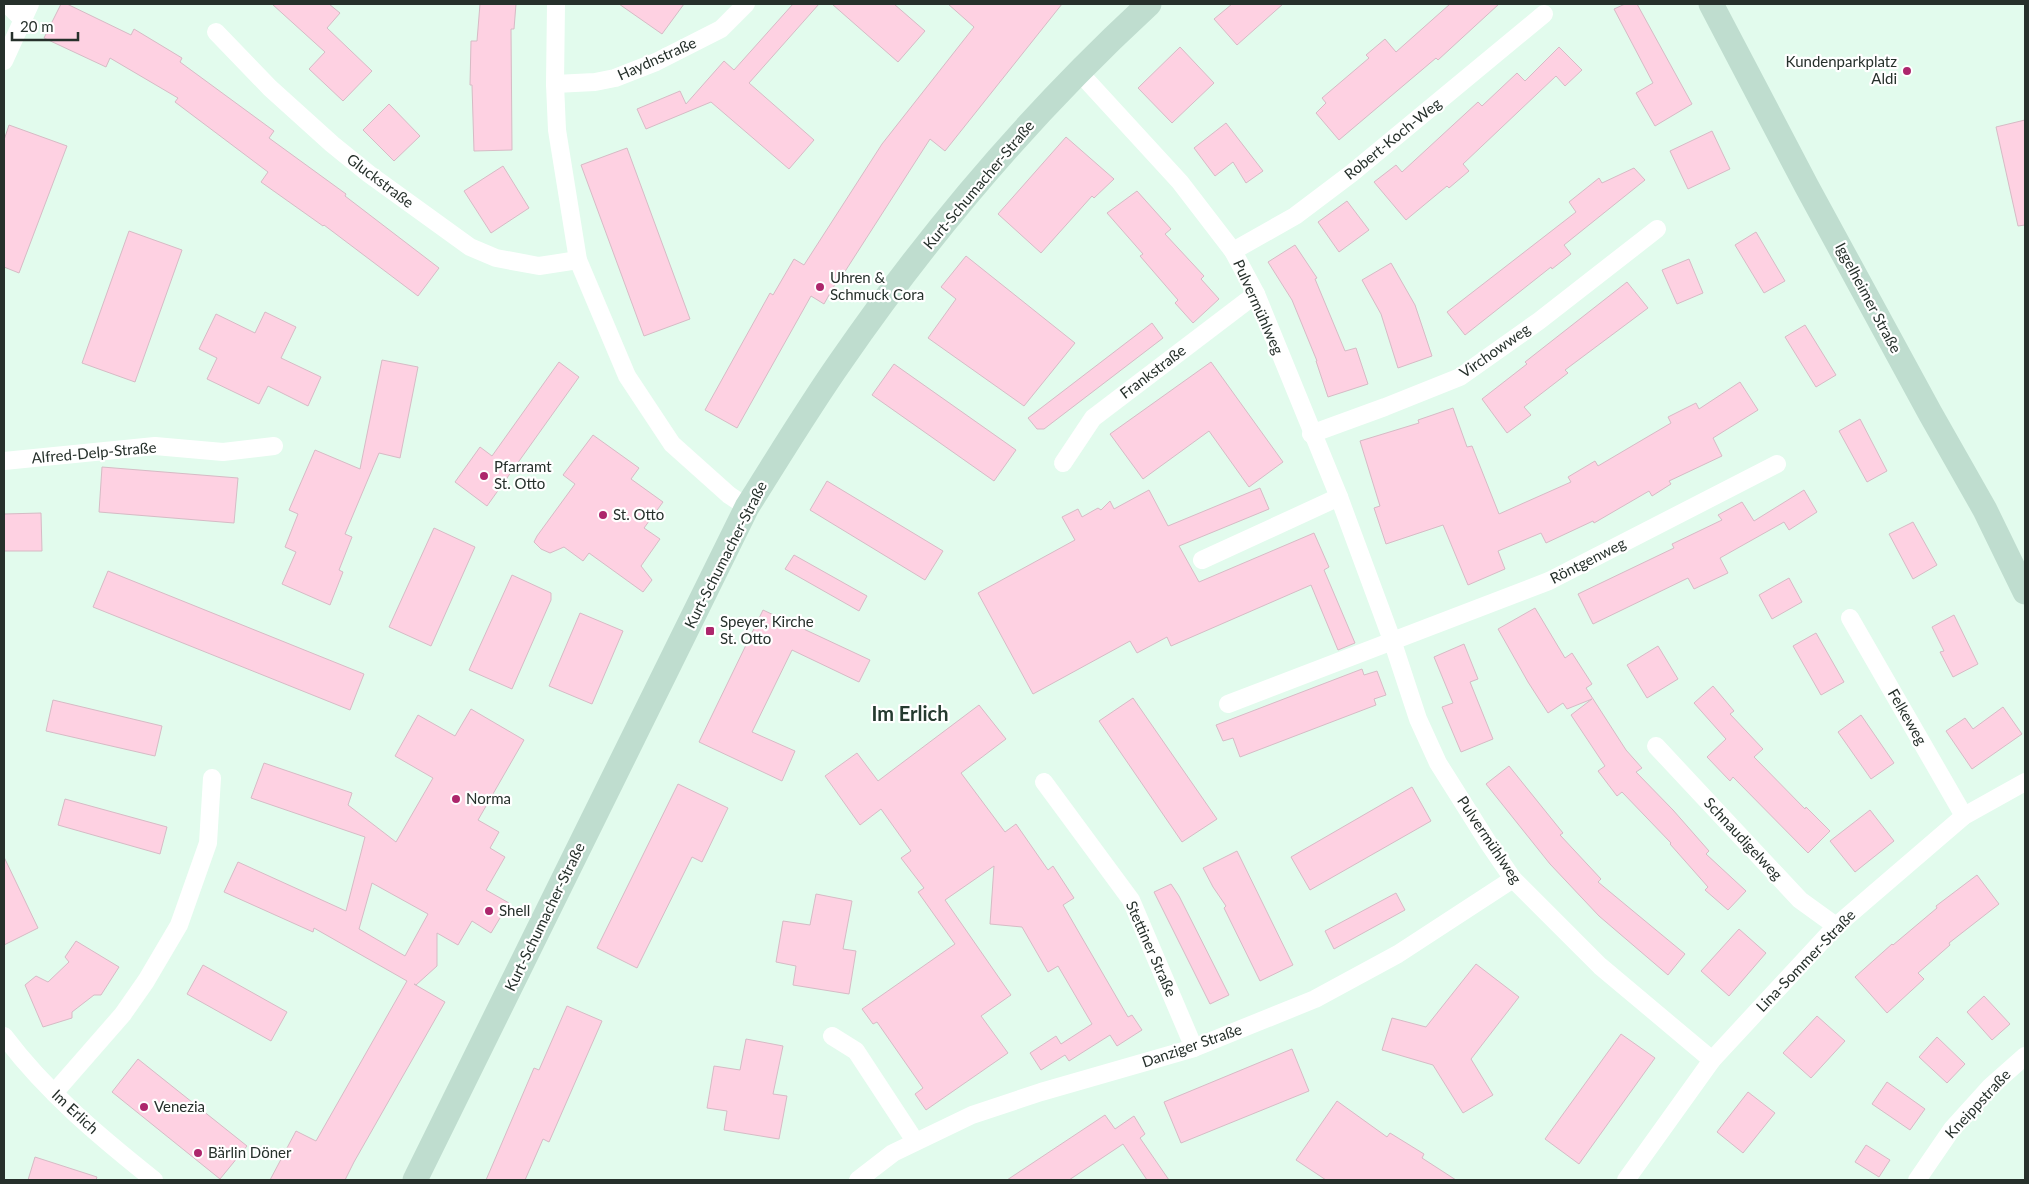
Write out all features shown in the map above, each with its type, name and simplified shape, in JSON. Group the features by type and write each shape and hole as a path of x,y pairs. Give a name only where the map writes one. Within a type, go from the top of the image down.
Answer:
{"main road":[{"name":"Kurt-Schumacher-Straße","path":"415,1180 748,507 794,432 875,313 979,182 1050,102 1149,4"},
{"name":"Iggelheimer Straße","path":"1711,4 1826,222 1985,510 2025,592"}],"street":[{"path":"4,61 27,12 6,4"},
{"path":"556,4 555,84 557,130 578,260 627,376 667,437 672,444 728,495 748,507"},
{"name":"Haydnstraße","path":"555,84 595,82 615,78 656,62 721,29 746,4"},
{"name":"Robert-Koch-Weg","path":"1233,251 1295,216 1352,173 1544,14"},
{"name":"Gluckstraße","path":"216,32 270,88 332,144 369,174 470,247 496,258 539,266 578,260"},
{"name":"Pulvermühlweg","path":"1080,72 1180,182 1233,251 1256,294 1338,498 1392,640 1418,719 1438,763 1513,879 1600,966 1712,1060"},
{"name":"Virchowweg","path":"1311,434 1385,408 1460,377 1539,322 1657,229"},
{"name":"Frankstraße","path":"1063,463 1093,418 1256,294"},
{"name":"Alfred-Delp-Straße","path":"4,461 154,446 223,452 274,446"},
{"name":"Röntgenweg","path":"1392,640 1549,581 1777,464"},
{"path":"1202,560 1338,498"},
{"name":"Felkeweg","path":"1850,618 1964,816"},
{"path":"1228,704 1392,640"},
{"name":"Schnaudigelweg","path":"1656,746 1800,900 1836,926"},
{"path":"54,1093 123,1014 146,981 179,925 208,843 212,778"},
{"name":"Stettiner Straße","path":"1044,782 1131,900 1194,1048"},
{"name":"Lina-Sommer-Straße","path":"1626,1180 1712,1060 1836,926 1964,816 2025,782"},
{"name":"Danziger Straße","path":"858,1180 893,1153 972,1115 1041,1092 1194,1048 1271,1018 1340,987 1398,954 1513,879"},
{"name":"Im Erlich","path":"4,1036 54,1093 117,1150 154,1180"},
{"path":"832,1036 856,1051 915,1141"},
{"name":"Kneippstraße","path":"1921,1179 1952,1128 1990,1087 2025,1056"}],"building":[{"path":"61,4 67,4 131,35 134,29 182,58 180,62 274,131 269,138 346,194 345,196 439,268 418,296 324,225 261,182 268,172 175,102 178,98 110,58 106,67 44,38"},
{"path":"272,4 329,4 340,13 327,28 372,71 343,101 309,69 325,52"},
{"path":"480,4 516,4 514,29 511,29 512,150 474,151 472,85 470,85 471,41 477,41"},
{"path":"619,4 684,4 662,34"},
{"path":"793,4 819,4 749,83 814,140 789,169 711,102 646,129 637,109 680,91 686,104 724,61 734,70"},
{"path":"832,4 894,4 925,31 898,62"},
{"path":"948,4 1062,4 945,151 930,139 844,273 842,272 824,304 811,296 737,428 705,410 770,293 773,295 794,259 804,265 882,144 974,27"},
{"path":"1232,4 1283,4 1237,45 1214,19"},
{"path":"1450,4 1499,4 1438,60 1436,58 1339,140 1316,113 1326,103 1322,98 1369,58 1366,55 1385,39 1396,52"},
{"path":"1625,4 1637,4 1692,104 1655,126 1636,93 1653,83 1614,9"},
{"path":"1180,47 1214,83 1172,123 1138,88"},
{"path":"1559,47 1582,70 1565,86 1556,76 1463,164 1469,171 1449,188 1447,186 1406,220 1374,182 1396,165 1402,172 1478,102 1482,106 1517,73 1525,81"},
{"path":"389,104 420,136 394,161 363,130"},
{"path":"2025,120 2025,225 2018,226 1996,127"},
{"path":"1226,123 1263,171 1246,183 1233,162 1215,176 1194,148"},
{"path":"9,125 67,146 19,273 4,267 4,140"},
{"path":"1712,131 1730,169 1688,189 1670,151"},
{"path":"1066,137 1114,179 1094,198 1092,196 1041,253 998,214"},
{"path":"627,148 690,319 644,336 581,165"},
{"path":"503,166 529,208 491,233 464,191"},
{"path":"1634,168 1645,180 1564,245 1571,254 1552,269 1551,267 1465,335 1447,312 1576,212 1569,202 1599,178 1602,183"},
{"path":"1137,191 1171,229 1165,234 1204,276 1201,279 1219,299 1193,323 1175,303 1178,300 1140,256 1143,254 1107,213"},
{"path":"1347,201 1369,230 1339,252 1318,222"},
{"path":"129,231 182,250 135,382 82,363"},
{"path":"1756,232 1785,281 1764,293 1735,245"},
{"path":"1295,245 1317,278 1315,279 1345,351 1356,348 1368,384 1328,397 1317,361 1292,300 1268,262"},
{"path":"966,256 1075,343 1024,406 928,338 956,299 941,287"},
{"path":"1689,259 1703,293 1677,304 1662,270"},
{"path":"1391,263 1415,305 1432,356 1398,368 1381,314 1362,280"},
{"path":"1627,282 1648,308 1565,370 1568,373 1524,407 1531,415 1507,433 1482,399 1527,364 1525,362"},
{"path":"265,312 296,327 281,358 321,377 308,406 268,386 259,404 207,379 217,358 199,349 216,314 255,333"},
{"path":"1152,323 1163,338 1044,429 1037,429 1028,418"},
{"path":"1805,325 1836,375 1816,387 1785,337"},
{"path":"382,360 418,367 400,458 379,453 345,534 352,537 339,570 343,572 330,605 282,584 296,552 285,547 298,514 289,510 315,450 360,469"},
{"path":"559,362 579,377 487,506 455,482 480,447 492,456"},
{"path":"1211,362 1283,462 1249,487 1209,431 1143,479 1110,434"},
{"path":"894,364 1016,450 994,481 872,395"},
{"path":"1740,382 1758,410 1713,438 1722,456 1669,481 1671,484 1652,496 1649,491 1594,523 1593,521 1546,543 1541,533 1498,551 1505,569 1468,585 1443,525 1386,544 1374,508 1380,506 1360,441 1419,423 1418,420 1453,408 1467,447 1472,446 1499,514 1571,482 1568,477 1595,461 1598,466 1671,423 1668,417 1696,403 1699,409"},
{"path":"1860,419 1887,471 1867,482 1839,431"},
{"name":"St. Otto","path":"593,435 639,468 631,479 663,502 644,528 660,539 641,566 652,580 643,592 589,553 583,561 564,547 550,553 541,549 534,542 575,484 563,475"},
{"path":"102,467 238,478 234,523 99,512"},
{"path":"827,481 943,551 925,580 810,510"},
{"path":"1260,488 1269,509 1179,546 1199,582 1314,533 1329,567 1324,570 1355,643 1338,650 1311,585 1171,646 1167,637 1137,653 1130,641 1033,694 978,593 1075,540 1062,517 1078,509 1082,517 1098,508 1101,510 1110,501 1114,509 1149,490 1168,526"},
{"path":"1804,490 1817,512 1789,530 1784,522 1720,558 1728,573 1694,589 1688,578 1593,624 1578,594 1674,548 1672,544 1722,520 1718,515 1742,502 1754,521"},
{"path":"41,513 42,551 4,551 4,514"},
{"path":"1913,522 1937,565 1913,579 1889,534"},
{"path":"434,528 475,547 431,646 389,627"},
{"path":"794,555 867,596 859,611 785,569"},
{"path":"108,571 364,674 350,710 93,607"},
{"path":"512,575 551,593 551,600 512,689 469,670"},
{"path":"1789,578 1802,602 1772,619 1759,595"},
{"path":"1535,608 1565,658 1572,653 1592,684 1586,688 1626,750 1642,768 1636,772 1709,851 1706,854 1746,891 1728,910 1705,890 1708,887 1671,843 1622,792 1617,796 1598,771 1605,766 1571,715 1592,699 1567,709 1563,703 1548,713 1528,682 1498,629"},
{"path":"763,610 870,660 859,682 792,650 752,732 795,751 782,781 699,742"},
{"path":"580,613 623,631 592,704 549,686"},
{"path":"1954,615 1978,664 1953,677 1940,652 1944,651 1932,627"},
{"path":"1816,633 1844,682 1821,695 1793,646"},
{"path":"1464,644 1478,679 1470,682 1493,739 1461,752 1442,707 1453,703 1434,657"},
{"path":"1658,646 1678,679 1647,698 1627,665"},
{"path":"1362,669 1364,675 1377,671 1386,695 1374,699 1376,705 1240,757 1233,738 1223,741 1216,725"},
{"path":"1713,686 1734,711 1730,714 1763,749 1754,757 1805,809 1806,807 1830,831 1808,853 1733,777 1730,781 1707,757 1726,739 1694,703"},
{"path":"1133,698 1217,819 1182,842 1099,721"},
{"path":"53,700 162,726 155,756 46,731"},
{"path":"979,705 1006,739 961,773 1005,832 1016,824 1048,870 1053,866 1074,898 1063,905 1128,1017 1132,1015 1142,1030 1117,1046 1110,1035 1069,1061 1065,1055 1041,1070 1030,1053 1056,1036 1061,1044 1092,1024 1058,966 1048,972 1022,927 990,924 994,866 945,900 1011,995 981,1016 1008,1053 926,1110 915,1094 923,1088 877,1022 873,1024 862,1009 955,944 918,892 924,888 901,858 911,851 881,809 860,825 825,776 857,753 878,781"},
{"path":"2003,707 2022,734 1972,769 1946,731 1965,718 1973,729"},
{"path":"471,709 524,740 478,820 499,832 490,848 505,857 486,890 509,903 491,933 472,921 458,945 437,933 437,966 416,985 414,984 445,1002 345,1180 270,1180 296,1131 316,1141 407,981 314,928 313,932 224,892 238,862 346,911 365,837 251,798 264,763 352,793 348,805 396,842 433,778 395,756 418,715 455,736","holes":["372,883 428,914 405,956 359,929"]},
{"path":"1861,715 1894,763 1871,779 1838,732"},
{"path":"1509,766 1563,833 1560,835 1601,879 1598,882 1685,954 1668,975 1599,916 1550,864 1486,784"},
{"path":"678,784 728,808 702,862 692,857 637,968 597,948"},
{"path":"1412,787 1431,821 1310,890 1291,857"},
{"path":"65,799 167,827 160,854 58,825"},
{"path":"1870,810 1894,841 1855,872 1830,841"},
{"path":"1237,851 1293,965 1260,981 1224,908 1226,906 1203,868"},
{"path":"4,857 38,928 4,945"},
{"path":"1977,875 1999,904 1949,943 1950,945 1918,973 1924,979 1887,1013 1855,977 1937,908 1936,906"},
{"path":"1171,884 1179,896 1229,995 1210,1004 1154,892"},
{"path":"1396,893 1405,910 1334,949 1325,931"},
{"path":"816,894 852,901 843,949 856,951 849,994 793,985 796,966 776,962 783,921 810,925"},
{"path":"1739,929 1766,953 1729,996 1701,971"},
{"path":"76,941 119,967 101,995 94,995 72,1012 72,1018 43,1027 25,985 36,976 48,982 69,962 65,957"},
{"path":"1476,964 1519,997 1471,1059 1493,1095 1463,1113 1433,1065 1382,1050 1392,1018 1426,1027"},
{"path":"203,965 287,1012 271,1041 187,994"},
{"path":"1984,996 2010,1024 1992,1040 1967,1012"},
{"path":"567,1006 602,1021 549,1142 543,1139 525,1180 486,1180 534,1068 539,1070"},
{"path":"1817,1016 1845,1041 1811,1078 1783,1053"},
{"path":"1621,1034 1655,1058 1579,1164 1545,1139"},
{"path":"1937,1037 1965,1064 1947,1083 1919,1057"},
{"path":"746,1039 783,1046 773,1094 787,1096 779,1139 724,1130 727,1111 707,1108 714,1066 740,1070"},
{"path":"1292,1049 1309,1091 1181,1143 1164,1102"},
{"path":"138,1059 247,1146 220,1179 112,1092"},
{"path":"1887,1082 1925,1109 1910,1130 1872,1104"},
{"path":"1748,1092 1775,1113 1743,1153 1717,1132"},
{"path":"1337,1101 1387,1137 1390,1133 1424,1154 1422,1158 1456,1180 1326,1180 1296,1160"},
{"path":"1105,1115 1115,1129 1134,1116 1145,1134 1140,1138 1169,1180 1147,1180 1123,1144 1069,1180 1007,1180"},
{"path":"1866,1145 1890,1160 1879,1177 1855,1162"},
{"path":"35,1157 97,1177 96,1180 28,1180"}],"place":[{"name":"Kundenparkplatz Aldi","path":"1907,71"},
{"name":"Uhren & Schmuck Cora","path":"820,287"},
{"name":"Pfarramt St. Otto","path":"484,476"},
{"name":"St. Otto","path":"603,515"},
{"name":"Speyer, Kirche St. Otto","path":"710,631"},
{"name":"Norma","path":"456,799"},
{"name":"Shell","path":"489,911"},
{"name":"Venezia","path":"144,1107"},
{"name":"Bärlin Döner","path":"198,1153"}],"district":[{"name":"Im Erlich","path":"910,714"}]}
